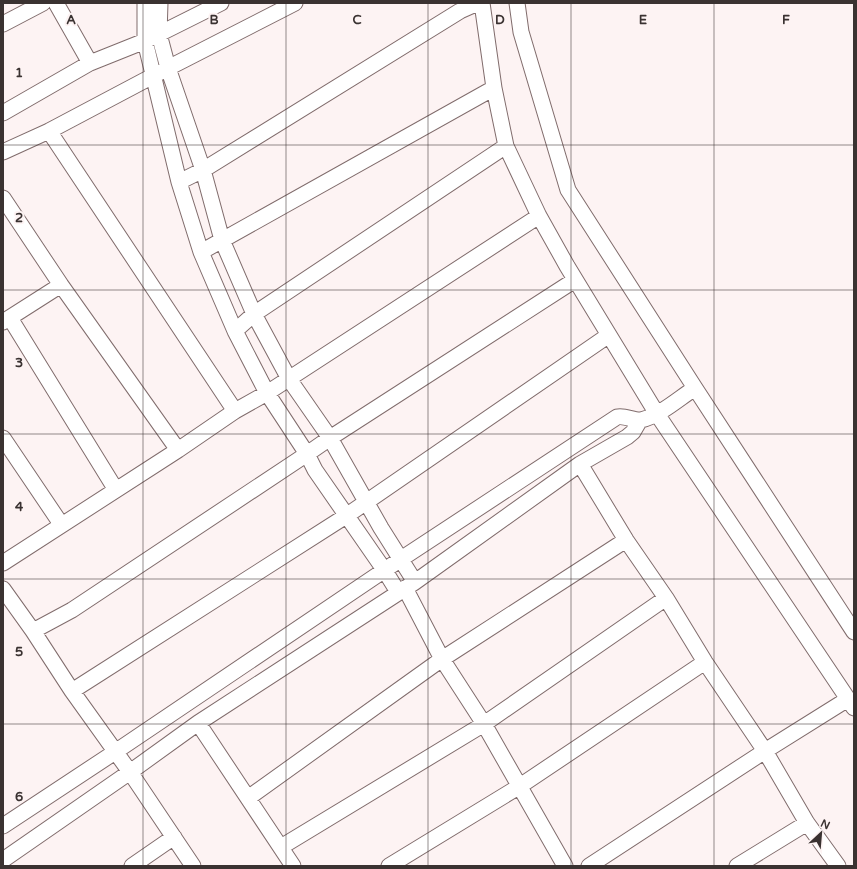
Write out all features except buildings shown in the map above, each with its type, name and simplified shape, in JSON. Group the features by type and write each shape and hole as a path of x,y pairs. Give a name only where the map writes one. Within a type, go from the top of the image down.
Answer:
{"street":[{"path":"3,24 43,3"},
{"path":"56,3 90,63"},
{"path":"145,3 145,41 179,182 201,252 235,331 267,393 307,454 315,470 385,571 406,587"},
{"path":"160,3 159,34 168,68 203,170 222,240 254,314 289,379 330,438 401,560 406,587 442,659 484,724 565,866"},
{"path":"3,113 90,63 145,41 221,3"},
{"path":"3,152 49,131 154,75 295,3"},
{"path":"179,182 203,170 460,11 478,3"},
{"path":"482,3 494,88 506,146 539,216 575,280 657,414 851,703 765,751 589,866"},
{"path":"517,3 521,32 568,190 854,632"},
{"path":"201,252 494,88"},
{"path":"49,131 235,411"},
{"path":"235,331 254,314 506,146"},
{"path":"3,198 61,285 178,450"},
{"path":"3,562 178,450 235,411 289,379 539,216"},
{"path":"33,632 72,610 330,438 575,280"},
{"path":"61,285 6,320 116,490"},
{"path":"72,691 346,516 609,335"},
{"path":"3,826 617,417 640,420 657,414 695,388"},
{"path":"3,860 198,723 406,587 580,464 627,438 633,432 640,420"},
{"path":"3,438 61,524"},
{"path":"580,464 626,540 666,598 705,662 765,751 807,823 838,866"},
{"path":"248,798 442,659 626,540"},
{"path":"3,589 72,691 130,772 193,866"},
{"path":"281,847 484,724 666,598"},
{"path":"389,866 520,786 705,662"},
{"path":"198,723 293,866"},
{"path":"737,866 807,823"},
{"path":"132,866 174,837"}]}
